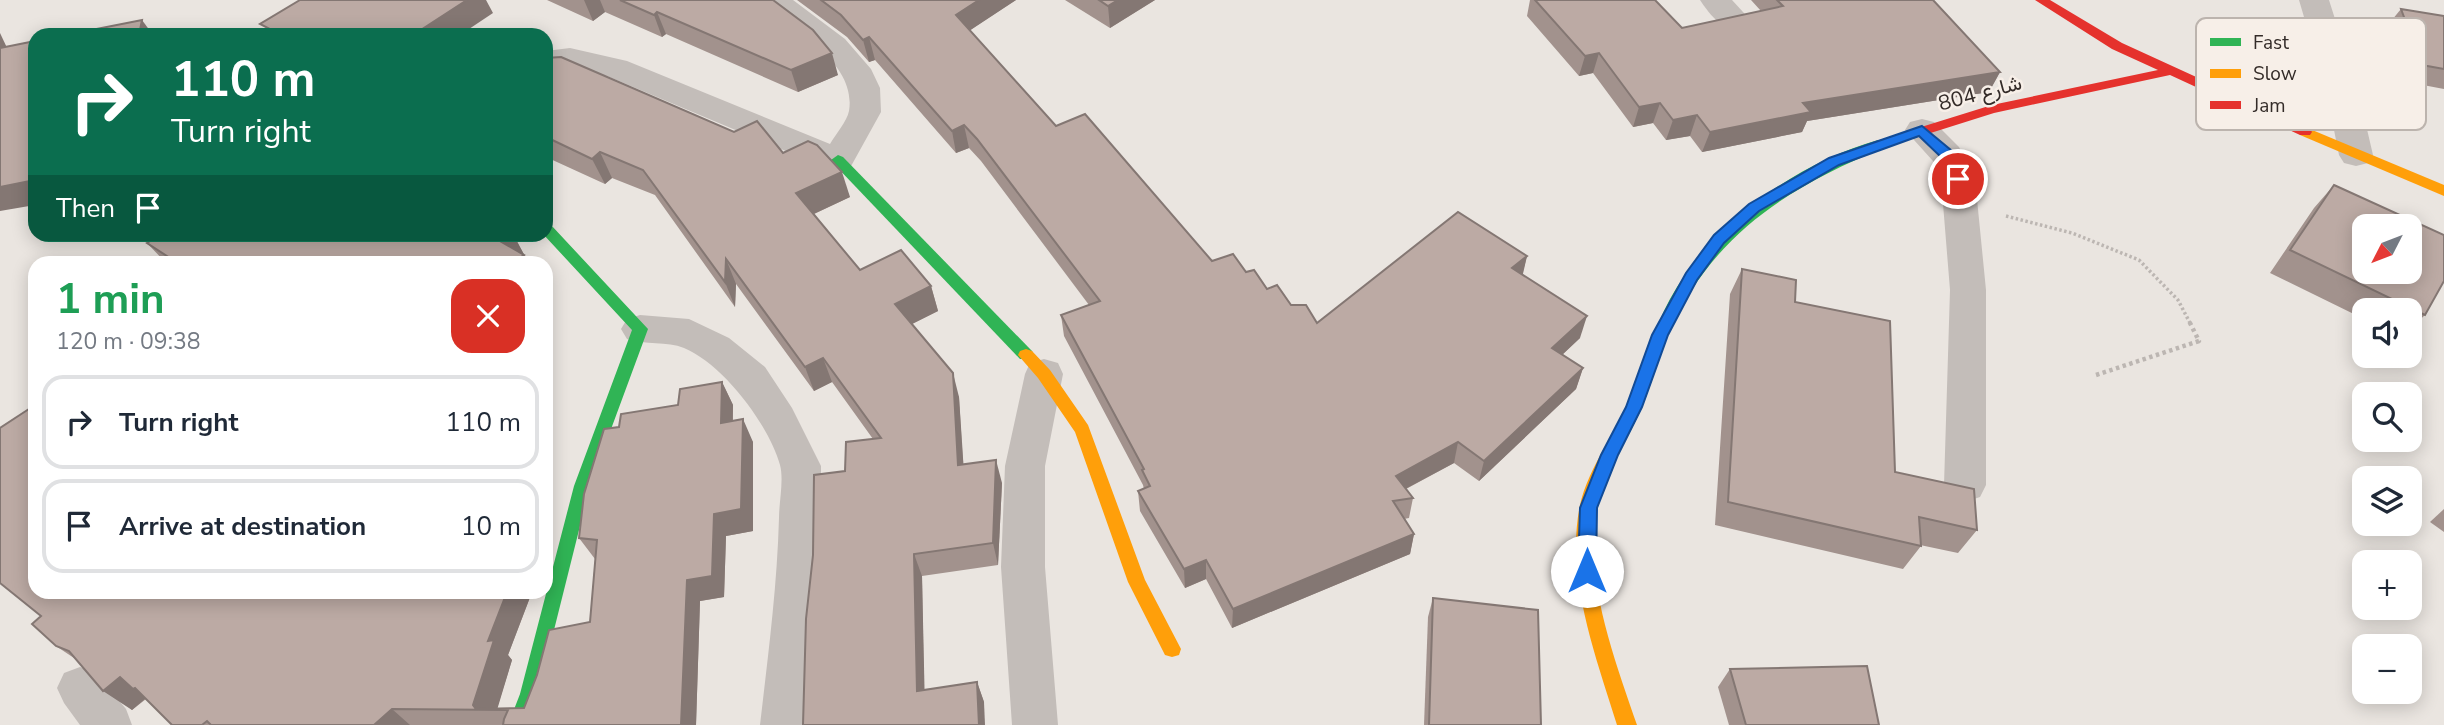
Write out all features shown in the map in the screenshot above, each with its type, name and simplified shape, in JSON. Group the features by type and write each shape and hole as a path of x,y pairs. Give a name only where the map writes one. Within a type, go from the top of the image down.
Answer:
{"street":[{"path":"774,0 834,46 855,69 864,88 865,112 838,160"},
{"path":"1715,0 1739,24"},
{"path":"2041,0 2118,46 2196,82"},
{"path":"2314,0 2319,18"},
{"path":"553,60 570,58 616,68 838,160 1044,374 1082,430 1137,582 1172,649"},
{"name":"شارع 804","path":"1627,725 1597,632 1588,592 1588,508 1609,455 1634,407 1660,335 1692,276 1719,239 1754,208 1834,162 1922,130 1992,109 2172,71"},
{"path":"1922,130 1947,155 1958,179 1968,289 1965,485"},
{"path":"2301,130 2444,191"},
{"path":"2351,130 2356,155"},
{"path":"553,236 640,329 689,333 716,348 751,378 778,419 801,466 799,577 783,725"},
{"path":"518,725 529,694 582,486 640,329"},
{"path":"1035,725 1023,567 1025,466 1044,374"},
{"path":"80,688 109,725"}],"path":[{"path":"1960,198 2001,215 2072,233 2139,260 2178,300 2200,341 2096,375"}],"building":[{"path":"300,0 467,0 424,28 268,28 260,24"},
{"path":"620,0 773,0 813,30 832,53 791,70 657,12 654,15"},
{"path":"821,0 979,0 956,15 1056,126 1085,114 1212,261 1233,254 1246,272 1254,270 1267,289 1277,285 1291,305 1306,305 1317,323 1458,212 1527,256 1512,268 1587,316 1552,348 1583,368 1484,461 1458,442 1396,476 1413,498 1393,501 1414,534 1233,609 1206,560 1184,569 1138,491 1150,486 1142,470 1144,469 1061,315 1100,301 977,139 964,125 952,131 869,37 863,40 841,15"},
{"path":"1099,0 1118,0 1108,6"},
{"path":"1535,0 1655,0 1682,28 1783,6 1777,0 1933,0 2000,72 1803,103 1811,112 1710,132 1697,115 1673,120 1660,103 1639,107 1599,53 1585,56"},
{"path":"2401,9 2444,16 2444,69 2426,66 2426,18 2404,18"},
{"path":"142,20 140,28 101,28"},
{"path":"28,42 28,181 0,187 0,48"},
{"path":"561,57 734,132 757,121 783,153 808,141 817,145 842,172 796,193 860,270 901,250 931,286 895,304 953,373 958,465 996,460 993,543 914,554 917,691 977,682 979,725 803,725 806,619 813,555 814,475 845,471 846,442 881,438 823,358 805,367 726,259 725,282 643,170 600,152 592,159 553,140 553,58"},
{"path":"2334,185 2398,214 2352,214 2352,280 2290,250"},
{"path":"2422,225 2444,235 2444,281 2425,315 2422,314 2422,298 2390,298 2361,284 2422,284"},
{"path":"502,242 524,255 167,256 147,243"},
{"path":"1742,269 1796,280 1795,302 1890,321 1895,472 1974,489 1977,530 1919,517 1921,546 1728,502"},
{"path":"722,382 721,423 743,419 741,509 714,514 712,576 687,580 681,725 503,725 508,710 392,709 374,725 211,725 207,721 202,725 172,725 120,677 103,691 69,651 56,646 32,624 41,616 0,583 0,428 28,410 28,599 504,599 488,641 494,640 473,705 476,709 524,708 537,675 549,630 590,622 597,540 579,538 584,494 604,429 619,427 621,414 678,405 680,389"},
{"path":"1433,598 1538,610 1541,725 1429,725"},
{"path":"1867,666 1879,725 1746,725 1730,669"}],"traffic: fast":[{"path":"1609,455 1631,413 1659,337 1677,300 1721,240 1775,195 1841,160 1878,145"},
{"path":"838,160 1026,355"},
{"path":"518,725 529,694 582,486 640,329 553,236"}],"traffic: slow":[{"path":"2305,132 2444,191"},
{"path":"1026,355 1044,374 1082,430 1137,582 1172,649"},
{"path":"1609,455 1589,503 1587,566 1596,619 1627,725"}],"traffic: jam":[{"path":"2041,0 2117,46 2196,82"},
{"path":"1878,145 1992,109 2172,71"},
{"path":"2301,130 2305,132"}],"route":[{"path":"1587,571 1588,508 1609,455 1634,407 1660,335 1692,276 1719,239 1754,208 1834,162 1922,130 1947,155 1958,179"}]}
